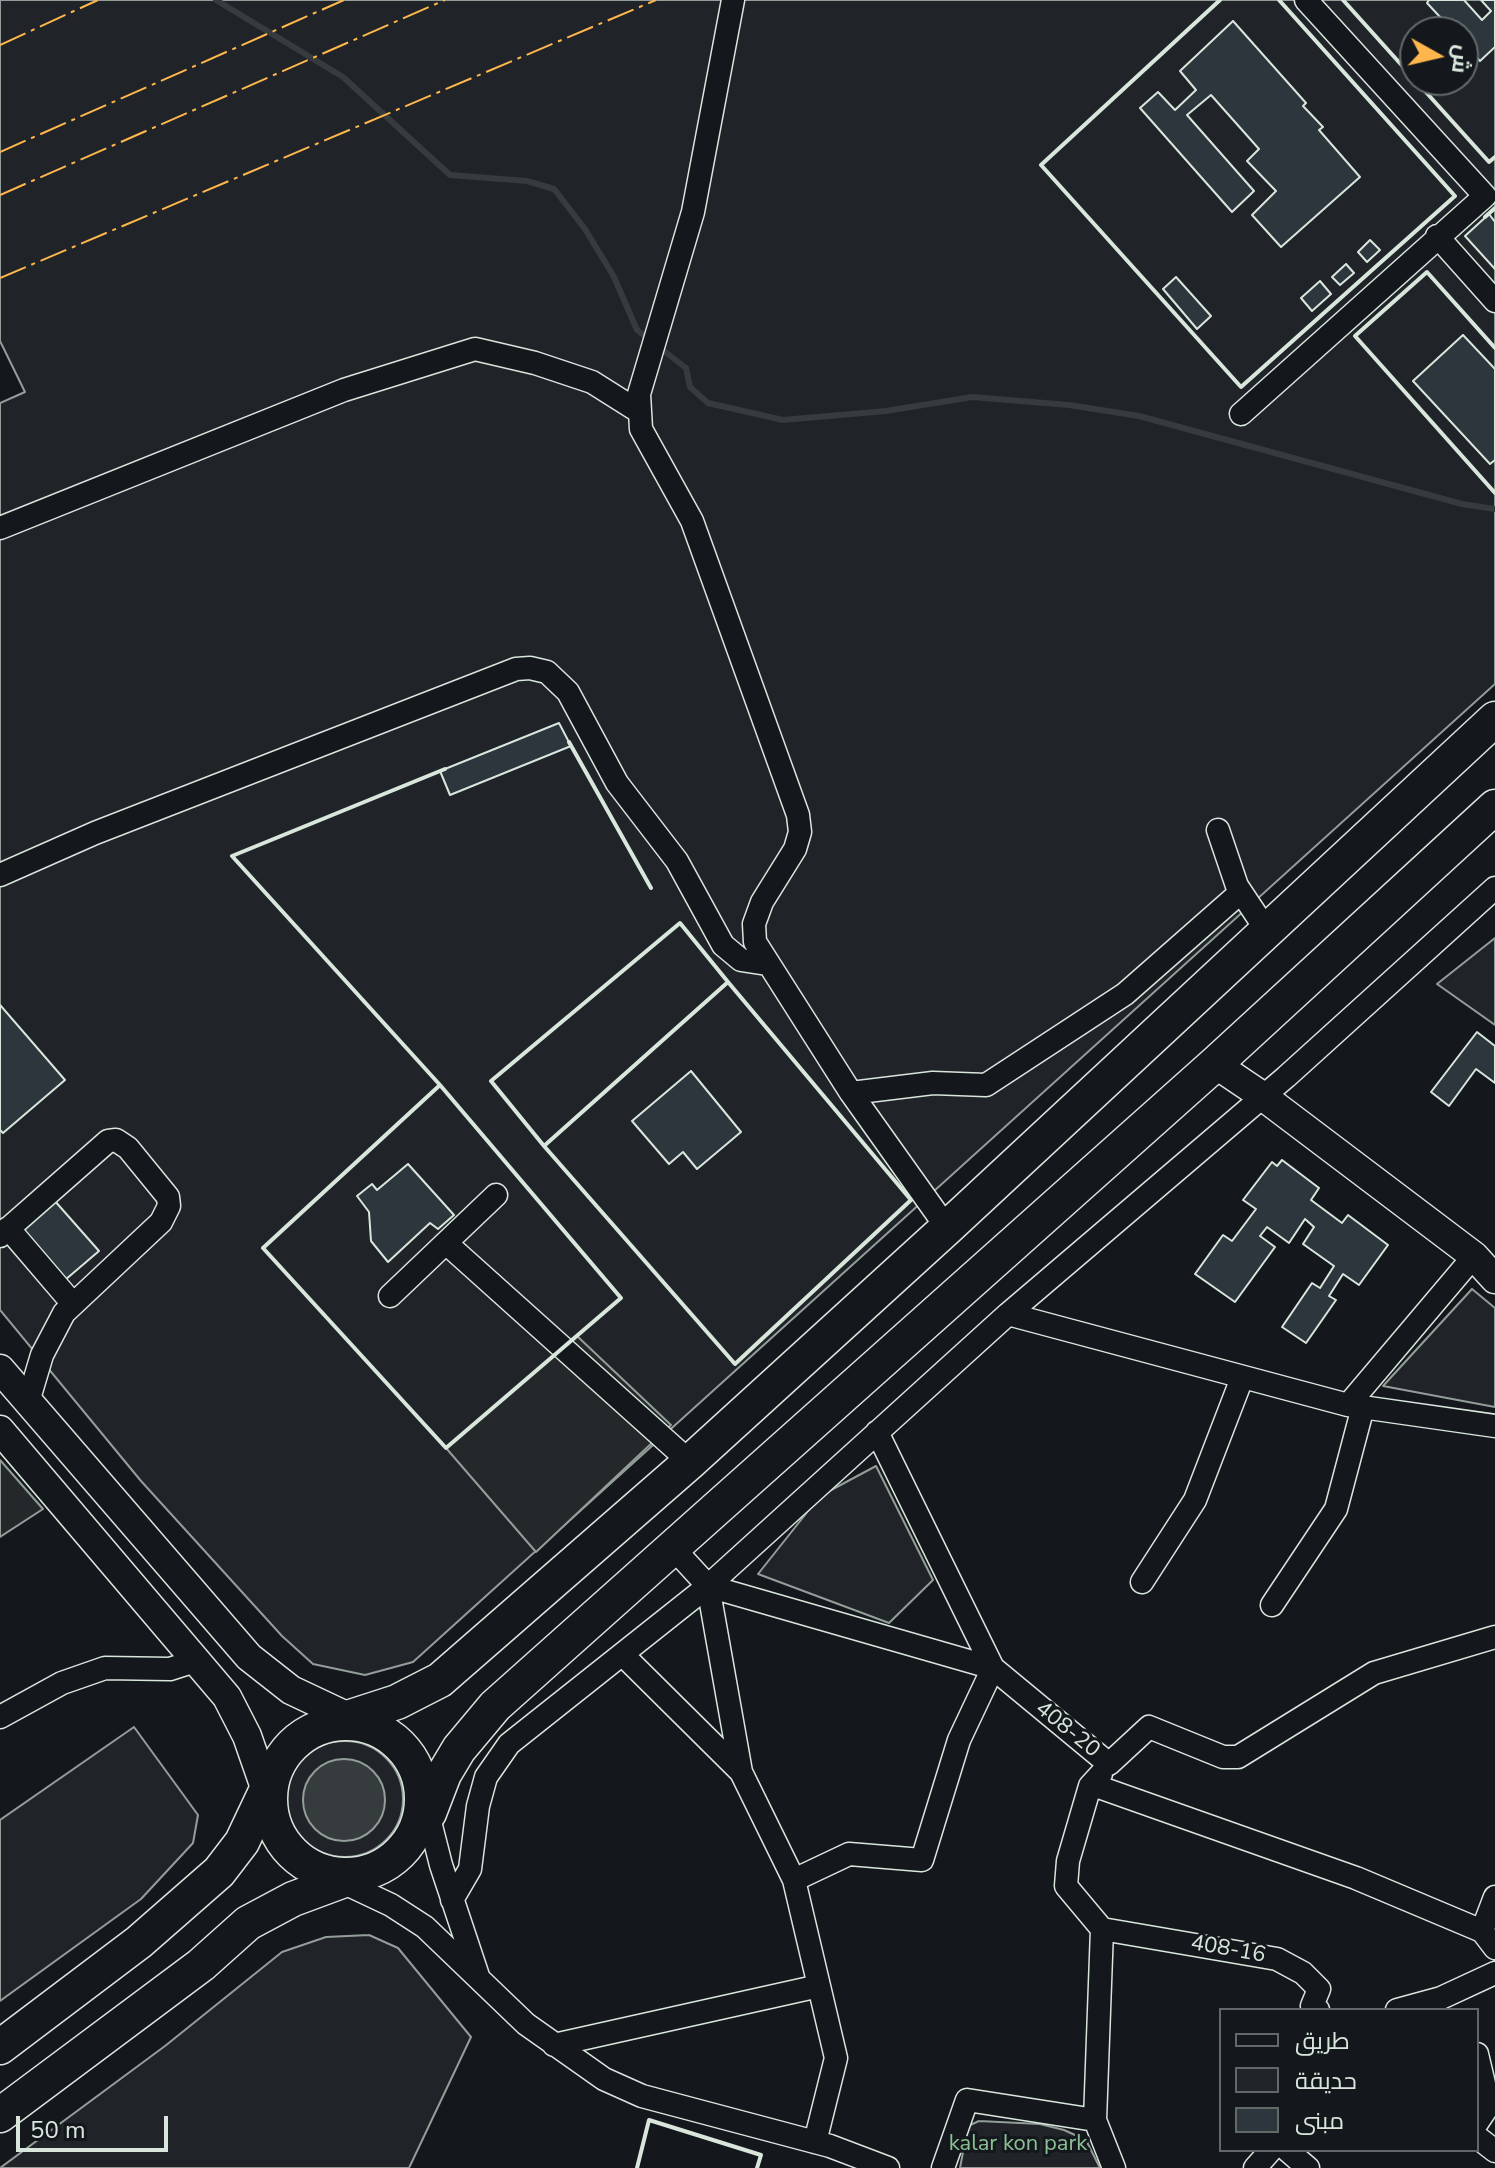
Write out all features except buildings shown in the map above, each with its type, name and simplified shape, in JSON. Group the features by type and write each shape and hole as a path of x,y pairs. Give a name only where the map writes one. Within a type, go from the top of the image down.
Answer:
{"highway":[{"path":"0,2047 139,1942 208,1883 242,1842 290,1746 302,1735 406,1699 440,1680 690,1462 947,1228 1495,719"},
{"path":"0,2115 201,1965 248,1923 342,1877 393,1859 452,1760 495,1706 675,1550 1215,1064 1495,807"},
{"path":"348,1721 397,1741 419,1775 423,1812"},
{"path":"270,1789 274,1825 286,1846 303,1862 342,1877"}],"main road":[{"path":"1215,1064 1261,1095 1474,1256 1495,1279"},
{"path":"0,1369 249,1657 291,1690 348,1721"},
{"path":"0,1430 227,1697 270,1789"}],"street":[{"path":"733,0 693,212 639,402 647,445 677,489 692,521 798,815 800,832 795,849 773,882 754,924 755,942 851,1093 947,1228"},
{"path":"1241,414 1485,196 1306,0"},
{"path":"1437,236 1495,301"},
{"path":"0,528 344,390 475,349 535,363 639,402"},
{"path":"0,875 95,833 516,669 530,668 547,672 568,692 617,783 677,861 723,945 741,960 767,964"},
{"path":"1218,830 1241,892 1267,931"},
{"path":"452,1900 470,1869 478,1806 486,1777 509,1744 708,1586 1008,1314 1143,1202 1261,1095 1286,1077 1495,888"},
{"path":"851,1093 933,1083 986,1085 1125,994 1241,892"},
{"path":"28,1402 48,1341 73,1304 167,1215 168,1197 128,1148 116,1140 101,1144 4,1232 73,1304"},
{"path":"390,1296 496,1195"},
{"path":"446,1243 690,1462"},
{"path":"1272,1605 1336,1509 1356,1406 1474,1256"},
{"path":"1008,1314 1356,1406 1495,1426"},
{"path":"1142,1582 1195,1500 1242,1378"},
{"path":"794,1880 849,1854 922,1860 959,1740 993,1668 877,1432"},
{"path":"675,1550 708,1586 741,1772 794,1880 836,2058 815,2142"},
{"name":"408-20","path":"708,1586 993,1668 1109,1764 1149,1727 1210,1753 1238,1757 1374,1673 1495,1637"},
{"path":"623,1655 741,1772"},
{"path":"0,1717 62,1683 105,1668 170,1669 198,1660"},
{"path":"1109,1764 1093,1785 1068,1861 1066,1886 1102,1929 1095,2120 1114,2168"},
{"path":"1093,1785 1257,1840 1488,1939 1495,1897"},
{"path":"423,1812 478,1977"},
{"path":"342,1877 408,1915 526,2024 604,2079 642,2096 815,2142 859,2155 887,2168"},
{"name":"408-16","path":"1102,1929 1277,1959 1303,1973 1319,1989 1312,2006 1315,2008"},
{"path":"1413,2008 1445,2004 1495,1973"},
{"path":"554,2045 819,1986"},
{"path":"1479,2062 1489,2105 1479,2120"},
{"path":"943,2168 967,2100 1095,2120"},
{"path":"1479,2139 1495,2151"},
{"path":"1255,2168 1269,2152"},
{"path":"1289,2152 1308,2168"}],"green space":[{"path":"0,0 1495,0 1495,684 413,1662 365,1675 313,1664 282,1636 141,1481 0,1310 0,403 25,392 0,341"},
{"path":"1495,938 1495,1025 1437,984"},
{"path":"1472,1289 1495,1308 1495,1407 1383,1386"},
{"path":"876,1466 933,1580 889,1623 758,1574 820,1496"},
{"path":"134,1727 198,1815 193,1843 141,1899 0,2001 0,1820"},
{"path":"345,1741 367,1746 386,1758 398,1777 403,1799 398,1821 386,1840 367,1852 345,1857 323,1852 304,1840 292,1821 287,1799 292,1777 304,1758 323,1746"},
{"path":"369,1935 398,1948 471,2037 409,2168 0,2168 165,2046 282,1952 326,1937"},
{"name":"kalar kon park","path":"979,2121 1040,2124 1064,2130 1086,2140 1100,2168 960,2168 968,2126"}],"shaded area":[{"path":"577,1336 671,1425 536,1552 446,1448"},
{"path":"0,1460 43,1509 0,1537"},
{"path":"336,1759 352,1759 367,1766 378,1777 385,1800 382,1816 373,1829 352,1841 336,1841 321,1834 310,1823 303,1808 303,1792 310,1777 321,1766"}],"waterway":[{"path":"216,0 343,77 450,175 527,181 554,189 585,229 614,277 637,330 686,368 690,387 708,403 783,420 886,411 972,397 1069,405 1139,416 1462,504 1495,509"}],"wall":[{"path":"1220,0 1041,165 1241,387 1455,196 1279,0"},
{"path":"1343,0 1399,62"},
{"path":"1429,96 1489,162 1495,157"},
{"path":"1485,217 1495,208"},
{"path":"1495,348 1427,272 1355,336 1495,493"},
{"path":"569,742 651,888"},
{"path":"440,1085 232,856 445,769"},
{"path":"544,1146 491,1081 680,923 728,982"},
{"path":"728,982 911,1200 735,1364 544,1146 728,982"},
{"path":"440,1085 621,1298 446,1448 263,1248 440,1085"},
{"path":"637,2168 649,2120 761,2155 757,2168"}],"power":[{"path":"0,45 98,0"},
{"path":"0,152 344,0"},
{"path":"0,195 445,0"},
{"path":"0,278 656,0"}]}
